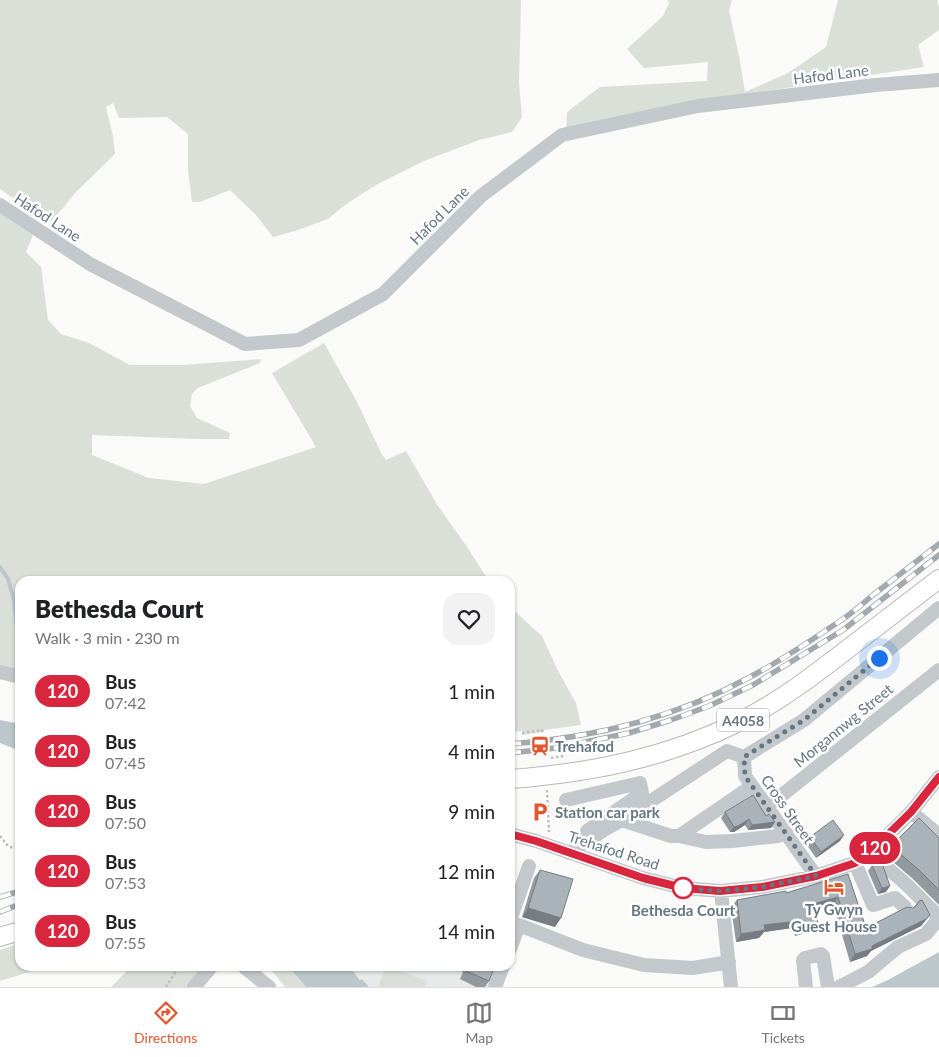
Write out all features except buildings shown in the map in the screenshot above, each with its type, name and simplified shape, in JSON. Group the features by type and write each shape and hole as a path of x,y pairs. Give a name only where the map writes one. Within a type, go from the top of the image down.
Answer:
{"main road":[{"name":"A4058","path":"515,778 597,769 635,761 706,737 775,702 807,680 939,579"},
{"path":"0,937 15,932"}],"street":[{"name":"Hafod Lane","path":"0,205 90,264 245,344 300,340 383,294 481,196 562,135 698,106 876,85 939,80"},
{"path":"559,850 622,820 727,752 744,757 804,720 939,608"},
{"name":"Morgannwg Street","path":"767,807 939,670"},
{"path":"0,672 15,676"},
{"name":"Cross Street","path":"744,757 745,776 816,876"},
{"name":"Trehafod Road","path":"515,836 643,878 683,888 720,891 762,887 816,876 855,863 870,852 911,812 939,777"},
{"path":"559,850 642,793 640,784 566,800"},
{"path":"679,836 752,786"},
{"path":"911,812 939,835"},
{"path":"622,820 671,836 706,842 732,841 786,834"},
{"path":"839,987 868,972 898,947 926,934 936,922 937,915 870,852"},
{"path":"855,863 873,905 895,898 905,907"},
{"path":"515,916 529,866"},
{"path":"720,891 732,987"},
{"path":"515,924 582,950 644,965 694,968 729,962"},
{"path":"806,987 803,960 821,954 823,956 828,987"},
{"path":"194,987 208,971"},
{"path":"248,971 263,985"},
{"path":"495,987 501,971"}],"path":[{"path":"522,733 542,730 542,732"},
{"path":"545,760 564,756"},
{"path":"547,786 559,850"},
{"path":"0,836 8,846 15,848"},
{"path":"166,987 176,971"}],"shaded area":[{"path":"0,0 521,0 519,83 522,117 512,132 479,140 424,161 376,185 345,205 328,219 273,237 256,215 230,190 200,202 192,202 188,170 188,134 167,117 119,118 113,103 106,107 115,154 76,192 52,221 0,189"},
{"path":"668,0 732,0 729,10 745,92 788,73 826,47 838,0 937,0 939,7 939,30 918,45 924,67 773,90 566,130 567,112 600,87 707,81 708,62 644,68 627,49 663,16 669,3"},
{"path":"0,213 33,235 26,252 41,267 48,320 61,334 89,343 130,365 183,365 261,359 260,363 198,388 192,394 190,406 197,418 230,433 229,439 92,435 92,455 149,478 204,484 316,447 272,373 324,343 357,402 381,453 386,460 406,451 438,506 486,576 15,576 15,673 0,670"},
{"path":"515,612 542,636 557,669 576,703 581,725 522,735 522,731 515,732"},
{"path":"0,720 15,723 15,749 0,743"},
{"path":"15,945 15,971 32,971 0,981 0,950"},
{"path":"939,952 939,987 872,987 886,981"},
{"path":"127,971 200,971 187,987 111,987"},
{"path":"272,971 292,971 306,987 285,987"},
{"path":"292,971 353,971 369,987 306,987"},
{"path":"353,971 496,971 491,987 369,987"},
{"path":"384,971 400,971 427,981 425,987 378,987"}],"waterway":[{"path":"0,567 8,579 15,610"}],"railway":[{"path":"515,744 572,737 603,731 664,714 722,691 772,664 842,620 939,544"},
{"path":"515,752 556,748 629,733 709,706 753,685 843,630 939,555"},
{"path":"0,897 15,892"},
{"path":"0,912 15,906"}],"bus line":[{"name":"120","path":"515,835 643,878 683,888 720,891 762,887 816,876 855,863 870,852 911,812 939,777"}],"place":[{"name":"Trehafod","path":"540,746"},
{"name":"Station car park","path":"540,812"},
{"name":"Ty Gwyn Guest House","path":"834,887"},
{"name":"Bethesda Court","path":"683,888"}],"route":[{"path":"683,888 720,891 762,887 816,876 745,776 744,757 804,720 879,658"}]}
